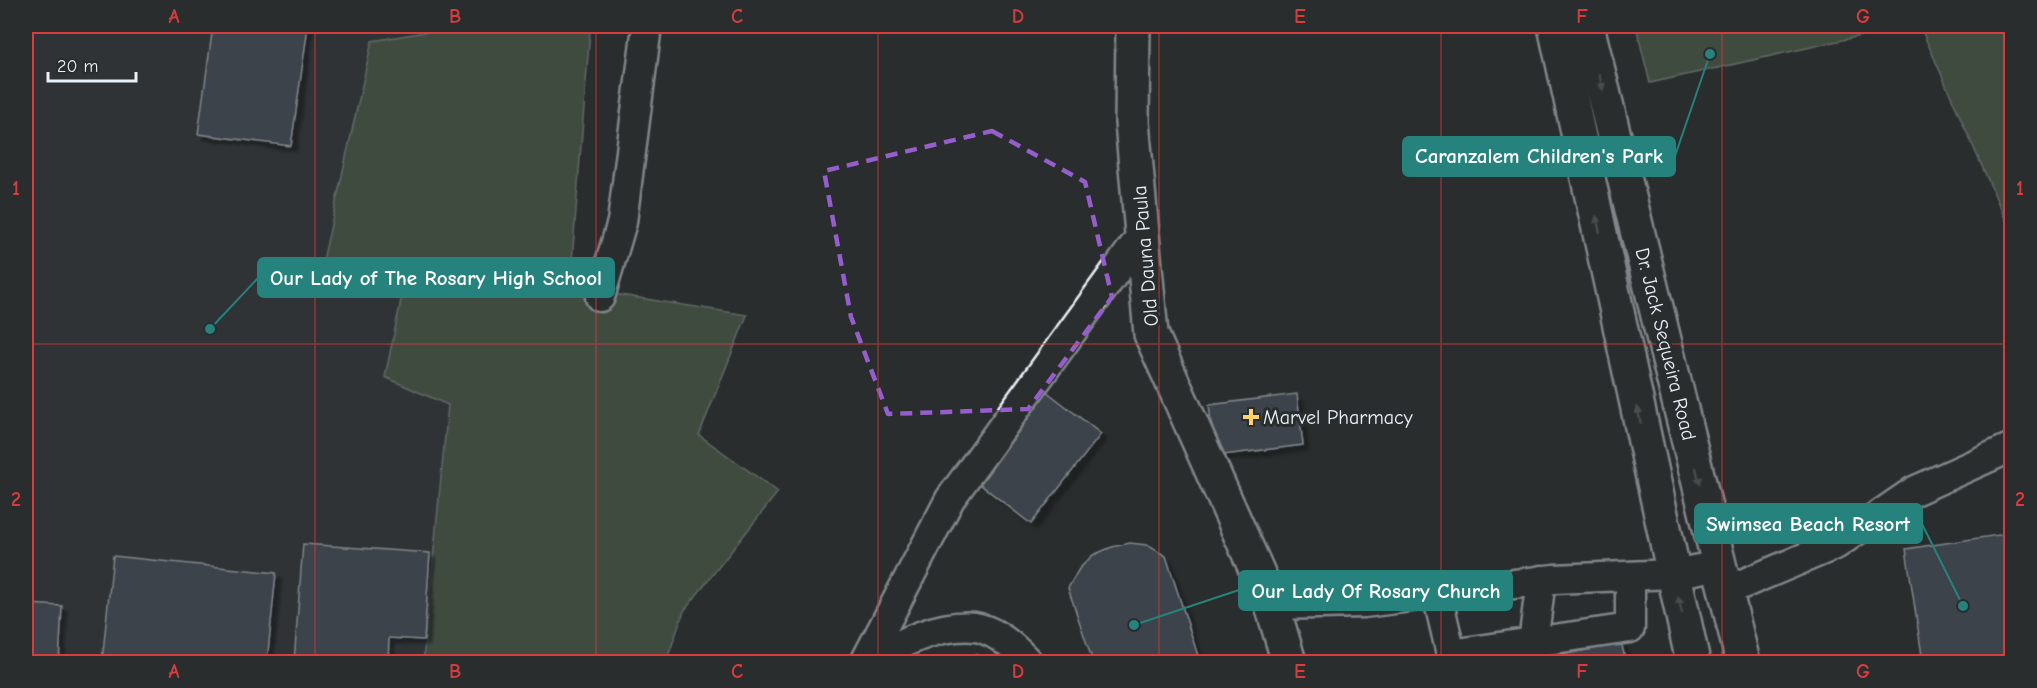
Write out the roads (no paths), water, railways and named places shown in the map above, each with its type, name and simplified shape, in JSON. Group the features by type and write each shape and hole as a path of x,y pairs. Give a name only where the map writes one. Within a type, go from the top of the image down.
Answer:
{"main road":[{"name":"Old Dauna Paula","path":"1133,26 1132,122 1151,334 1272,604 1289,663"},
{"name":"Dr. Jack Sequeira Road","path":"1556,26 1693,663"},
{"name":"Dr. Jack Sequeira Road","path":"1587,26 1743,663"}],"street":[{"path":"600,297 622,222 647,26"},
{"path":"866,663 950,499 1143,235"},
{"path":"1272,604 1364,603 1541,580 1673,574 1723,578 1837,543 1914,491 2012,447"},
{"path":"1437,594 1451,654 1535,653 1630,628 1630,576"},
{"path":"1535,653 1541,580"},
{"path":"866,663 892,648 951,627 977,627 1016,648 1028,663"}],"place":[{"name":"Caranzalem Children's Park","path":"1710,54"},
{"name":"Our Lady of The Rosary High School","path":"210,329"},
{"name":"Marvel Pharmacy","path":"1251,417"},
{"name":"Swimsea Beach Resort","path":"1963,606"},
{"name":"Our Lady Of Rosary Church","path":"1134,625"}]}
